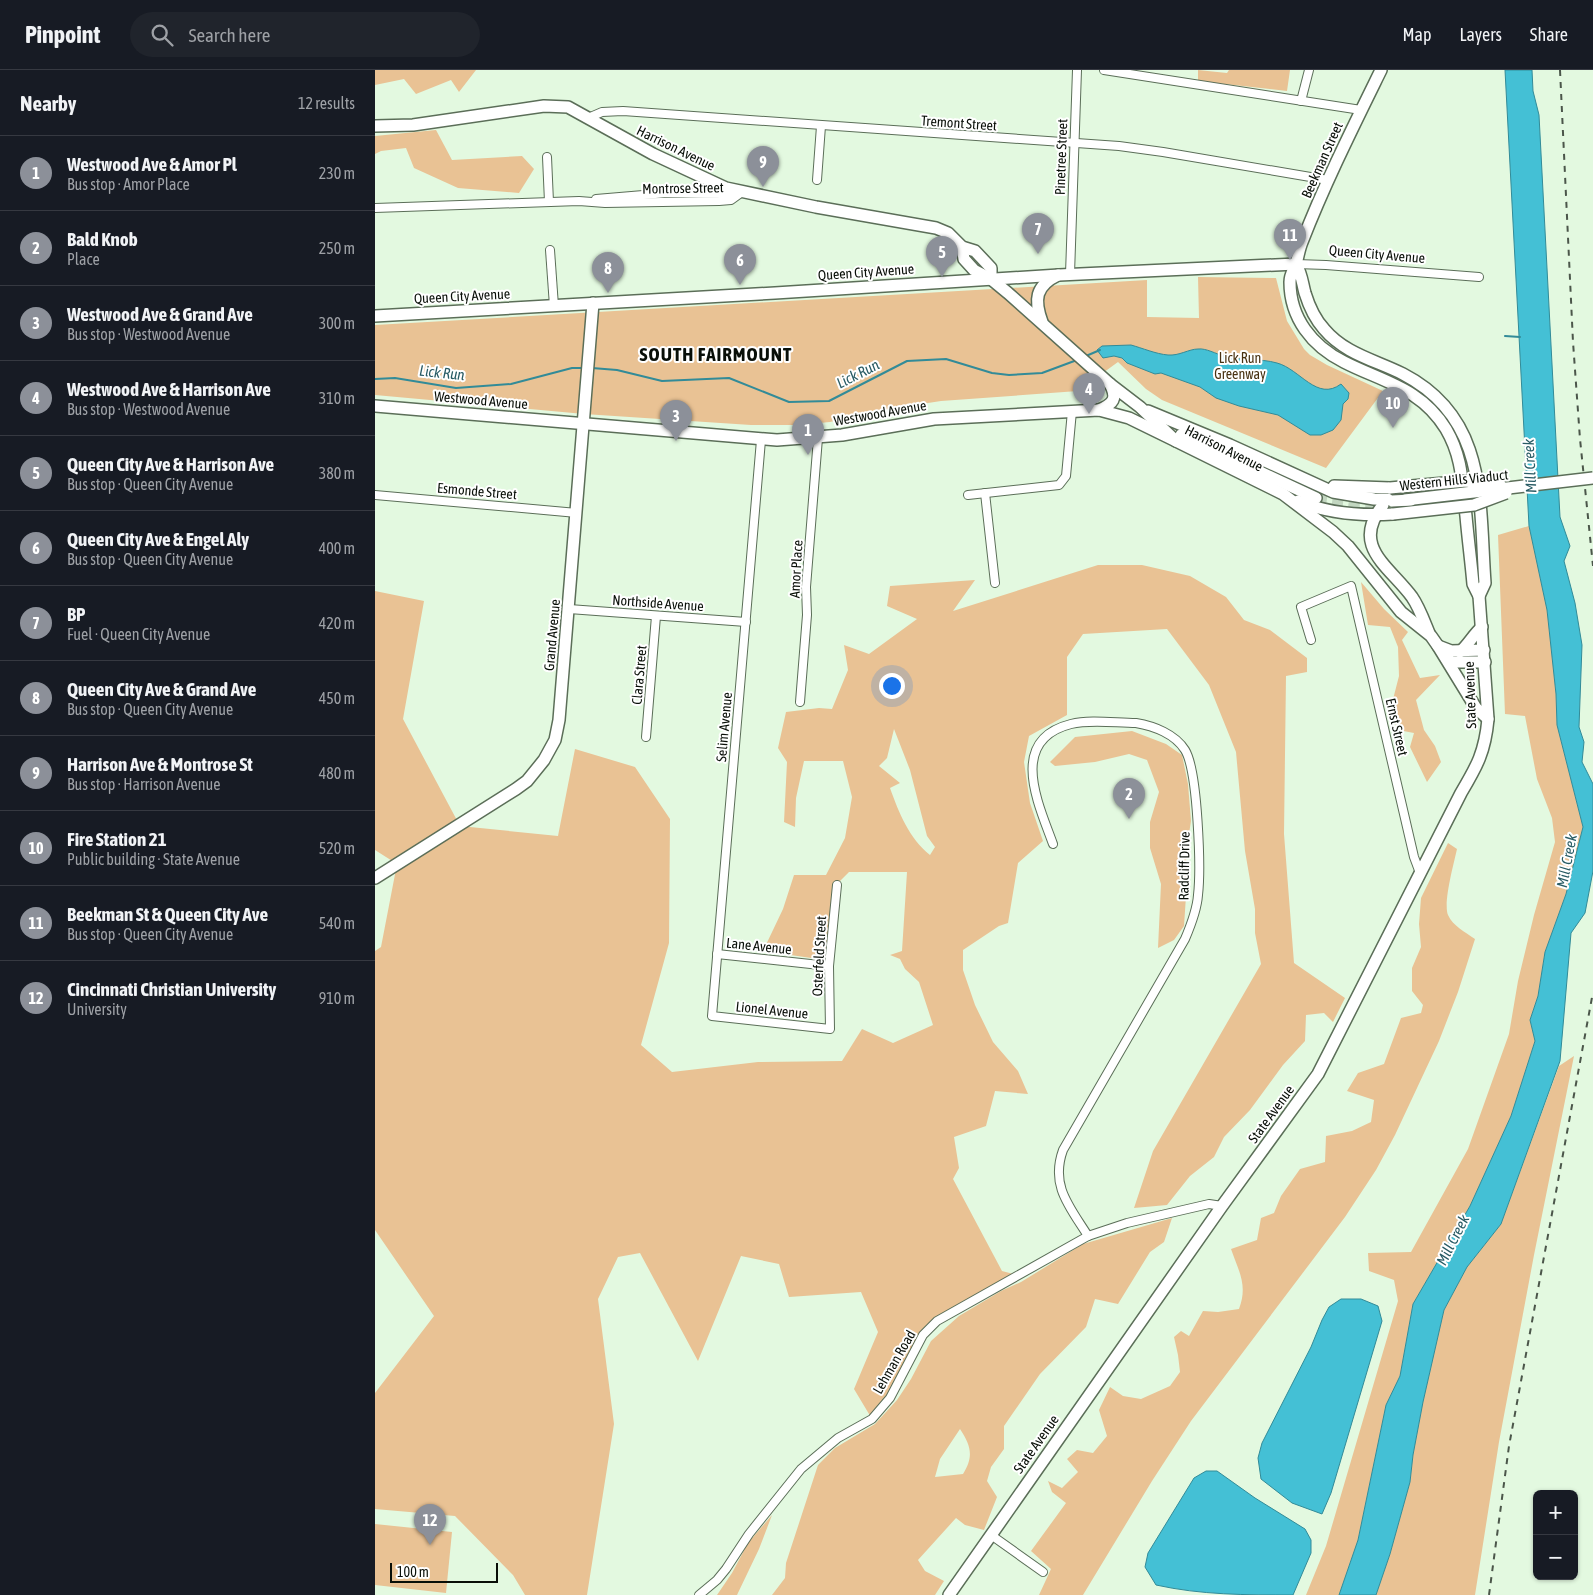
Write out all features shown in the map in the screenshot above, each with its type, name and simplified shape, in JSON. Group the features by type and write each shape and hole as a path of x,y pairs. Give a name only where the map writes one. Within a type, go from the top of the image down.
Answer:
{"main road":[{"name":"Beekman Street","path":"1296,264 1302,242 1328,180 1381,70"},
{"name":"Harrison Avenue","path":"375,126 413,125 551,106 568,107 666,161 726,188 931,226 948,234 962,247 975,251 991,268 991,279 1110,384 1140,407 1175,441 1283,494 1333,532 1348,546 1401,612 1431,636 1476,708 1488,719"},
{"name":"Queen City Avenue","path":"375,316 1065,274 1296,264"},
{"name":"State Avenue","path":"949,1595 1222,1206 1318,1074 1461,793 1479,763 1486,739 1488,719 1479,596 1485,583 1478,487 1473,458 1462,430 1448,409 1425,387 1402,374 1345,348 1319,324 1311,309 1301,274 1296,264"},
{"path":"1042,322 1037,308 1038,294 1045,284 1065,274"},
{"name":"Grand Avenue","path":"375,878 527,781 545,760 555,740 559,720 569,609 593,303"},
{"path":"1099,410 1109,406 1113,400 1114,392 1110,384"},
{"name":"Westwood Avenue","path":"375,406 761,440 818,438 935,418 1099,410 1129,418 1175,441"},
{"path":"1140,407 1230,445 1303,480 1319,490 1390,488 1466,481 1520,489"},
{"path":"1157,424 1319,490 1348,496 1405,500"},
{"path":"1283,494 1327,509 1375,515 1474,505 1520,489 1593,479"},
{"path":"1327,509 1368,508 1405,500 1593,479"},
{"name":"Western Hills Viaduct","path":"1387,503 1520,489"},
{"path":"1387,503 1375,515 1369,535 1370,543 1375,554 1413,599 1431,636"},
{"path":"1460,652 1482,627"},
{"path":"1438,646 1451,651 1484,656"},
{"path":"1446,658 1453,662 1484,656"}],"street":[{"name":"Pinetree Street","path":"1065,274 1077,70"},
{"path":"1104,70 1361,110"},
{"path":"1301,100 1309,70"},
{"name":"Tremont Street","path":"588,118 602,112 623,111 1074,144 1143,150 1328,180"},
{"path":"817,180 821,126"},
{"path":"547,157 549,202"},
{"name":"Montrose Street","path":"375,208 579,201 605,203 719,201 731,200 742,192"},
{"path":"550,250 554,306"},
{"name":"Queen City Avenue","path":"1296,264 1479,277"},
{"path":"968,495 1056,486 1062,483 1066,476 1072,411"},
{"name":"Amor Place","path":"800,702 807,615 805,587 818,438"},
{"name":"Selim Avenue","path":"712,1016 761,440"},
{"path":"985,493 995,583"},
{"name":"Esmonde Street","path":"375,495 577,513"},
{"name":"Ernst Street","path":"1311,640 1301,607 1351,586 1414,856 1420,873"},
{"name":"Northside Avenue","path":"569,609 746,622"},
{"name":"Clara Street","path":"646,737 656,616"},
{"name":"Radcliff Drive","path":"1053,844 1038,802 1031,775 1036,751 1042,741 1051,734 1071,724 1147,724 1166,733 1185,751 1191,768 1196,803 1199,894 1194,914 1185,939 1063,1150 1060,1160 1059,1180 1061,1190 1088,1236"},
{"name":"Osterfeld Street","path":"830,1029 829,966 837,885"},
{"name":"Lane Avenue","path":"717,954 829,966"},
{"name":"Lionel Avenue","path":"712,1016 830,1029"},
{"name":"Lehman Road","path":"699,1595 717,1580 726,1569 749,1534 801,1469 838,1438 872,1419 890,1398 923,1336 929,1328 945,1316 1088,1236 1127,1223 1200,1206 1209,1204 1222,1206"},
{"path":"991,1535 1043,1572"}],"green space":[{"path":"375,70 476,70 459,92 451,80 416,94 404,79 375,85"},
{"path":"1198,70 1227,73 1229,70 1290,70 1287,91 1198,81"},
{"path":"436,130 452,160 522,156 534,169 519,193 458,188 414,168 406,148 381,151 375,154 375,136"},
{"name":"Lick Run Greenway","path":"1198,277 1276,278 1287,321 1304,349 1327,365 1383,391 1326,468 1162,400 1146,389 1118,362 1078,391 941,401 876,411 830,422 798,425 751,425 584,414 375,395 375,325 1147,280 1147,317 1199,318"},
{"path":"1529,526 1547,610 1556,694 1557,725 1583,827 1566,894 1545,952 1538,996 1530,1020 1535,1041 1511,1116 1470,1206 1413,1304 1400,1376 1386,1405 1358,1540 1339,1595 1306,1595 1326,1546 1398,1301 1394,1280 1369,1271 1368,1253 1411,1252 1468,1149 1509,1034 1518,981 1534,915 1555,842 1552,818 1537,779 1525,716 1505,714 1498,535"},
{"path":"1098,565 1142,565 1190,576 1226,597 1244,620 1270,630 1307,658 1307,672 1286,676 1284,834 1294,963 1345,998 1333,1022 1324,1013 1306,1015 1305,1041 1283,1065 1250,1110 1224,1137 1214,1157 1190,1176 1167,1205 1134,1208 1153,1151 1261,964 1255,933 1255,909 1245,851 1236,752 1209,685 1167,629 1083,634 1067,657 1067,715 1029,736 1024,762 1030,803 1043,841 1018,863 1008,923 999,926 963,950 963,970 975,1005 993,1042 1018,1071 1028,1094 995,1091 986,1126 954,1137 959,1168 953,1179 1002,1271 1017,1275 929,1328 903,1375 872,1419 854,1389 878,1332 861,1292 789,1297 779,1264 741,1256 698,1361 640,1253 618,1257 598,1299 614,1424 587,1595 525,1595 513,1575 455,1516 375,1509 375,1393 434,1316 375,1230 375,951 381,947 397,864 375,850 375,591 424,601 403,719 460,826 558,836 575,749 635,767 670,819 669,943 641,1045 672,1072 758,1062 842,1061 862,1029 893,1043 933,1025 919,982 905,969 900,959 890,955 902,951 907,872 849,872 834,887 825,960 763,951 783,909 794,875 826,875 845,838 852,797 843,761 804,761 796,798 795,827 784,822 787,762 778,748 786,712 819,708 832,709 848,670 844,645 869,654 917,619 887,606 890,586 975,580 953,611","holes":["894,729 910,770 927,836 935,847 930,855 910,833 897,807 890,788 900,783 879,766 887,758"]},
{"path":"1361,582 1384,609 1408,632 1402,640 1420,678 1440,675 1416,700 1424,730 1435,746 1441,762 1427,782 1410,747 1414,733 1398,730 1390,711 1399,676 1398,647 1390,627 1368,625"},
{"path":"1132,731 1166,744 1182,755 1188,784 1191,821 1186,853 1187,881 1184,926 1174,940 1158,948 1161,884 1150,848 1150,822 1159,792 1147,760 1129,754 1095,762 1055,766 1050,762 1075,737"},
{"path":"1448,843 1457,849 1448,893 1448,915 1456,926 1475,939 1458,992 1439,1041 1395,1135 1376,1170 1345,1217 1191,1421 1083,1595 1039,1595 1051,1569 1031,1551 1066,1503 1052,1492 1048,1481 1062,1488 1078,1472 1067,1459 1077,1450 1093,1453 1107,1436 1099,1410 1110,1387 1123,1396 1141,1399 1170,1386 1180,1372 1174,1337 1181,1331 1189,1336 1203,1311 1218,1312 1239,1309 1243,1286 1231,1249 1257,1240 1261,1218 1274,1213 1281,1196 1300,1169 1325,1162 1326,1136 1352,1131 1371,1122 1374,1100 1347,1091 1358,1073 1384,1064 1401,1018 1421,1013 1423,1005 1412,991 1412,968 1421,947 1419,924 1421,898"},
{"path":"1574,1056 1499,1442 1475,1595 1376,1595 1390,1554 1410,1482 1423,1402 1444,1310 1467,1267 1501,1224 1559,1066"},
{"path":"1172,1218 1164,1242 1150,1252 1118,1304 1095,1299 1086,1327 1040,1374 1004,1426 1004,1449 991,1467 987,1481 997,1497 984,1530 965,1525 956,1518 918,1560 925,1571 944,1581 935,1595 772,1595 785,1578 786,1563 818,1465 835,1448 875,1424 897,1400 911,1379 931,1341 959,1316 1001,1291 1021,1282 1083,1244","holes":["960,1429 969,1446 970,1456 963,1474 935,1477 940,1459"]},
{"path":"772,1515 759,1549 737,1595 717,1595 732,1573 748,1543"},
{"path":"375,1524 452,1532 446,1593 375,1585"}],"water":[{"name":"Mill Creek","path":"1505,70 1532,70 1533,91 1539,115 1560,517 1570,546 1564,561 1575,603 1582,645 1579,727 1584,742 1582,762 1593,784 1593,871 1585,913 1571,933 1560,1061 1501,1224 1467,1267 1444,1310 1423,1402 1410,1482 1390,1554 1376,1595 1339,1595 1358,1540 1386,1405 1400,1376 1413,1304 1470,1206 1511,1116 1535,1041 1530,1020 1538,996 1545,952 1566,894 1583,827 1557,725 1556,694 1547,610 1529,526"},
{"path":"1131,345 1168,355 1201,349 1230,358 1277,363 1285,366 1316,387 1332,389 1341,384 1349,393 1348,399 1343,404 1341,420 1333,430 1321,435 1310,435 1278,415 1239,406 1216,398 1200,387 1161,373 1155,374 1127,363 1122,358 1114,356 1103,358 1097,350 1102,346"},
{"path":"1341,1299 1361,1299 1378,1306 1382,1321 1331,1493 1322,1514 1292,1503 1261,1479 1258,1458 1262,1443 1311,1347 1322,1320 1329,1307"},
{"path":"1206,1471 1217,1471 1255,1498 1305,1529 1311,1540 1311,1553 1293,1595 1207,1593 1156,1585 1145,1567 1148,1553 1194,1478"}],"waterway":[{"name":"Lick Run","path":"1505,336 1520,337"},
{"name":"Lick Run","path":"1086,356 1100,350"},
{"name":"Lick Run","path":"592,368 617,370 662,381 729,378 789,402 829,401 907,361 946,359 992,373 1009,375 1042,373 1077,360"},
{"name":"Lick Run","path":"375,379 395,378 456,388 511,384 572,368 582,368"}],"tunnel":[{"path":"1316,498 1353,503 1377,502"}],"railway":[{"path":"1560,70 1573,342 1580,439 1593,566"},
{"path":"1489,1595 1509,1446 1593,992"}],"place":[{"name":"Harrison Ave & Montrose St","path":"763,187"},
{"name":"BP","path":"1038,254"},
{"name":"Beekman St & Queen City Ave","path":"1290,260"},
{"name":"Queen City Ave & Harrison Ave","path":"942,277"},
{"name":"Queen City Ave & Engel Aly","path":"740,285"},
{"name":"Queen City Ave & Grand Ave","path":"608,293"},
{"name":"Westwood Ave & Harrison Ave","path":"1089,414"},
{"name":"Fire Station 21","path":"1393,428"},
{"name":"Westwood Ave & Grand Ave","path":"676,441"},
{"name":"Westwood Ave & Amor Pl","path":"808,455"},
{"name":"Bald Knob","path":"1129,819"},
{"name":"Cincinnati Christian University","path":"430,1545"}],"district":[{"name":"SOUTH FAIRMOUNT","path":"716,354"}]}
